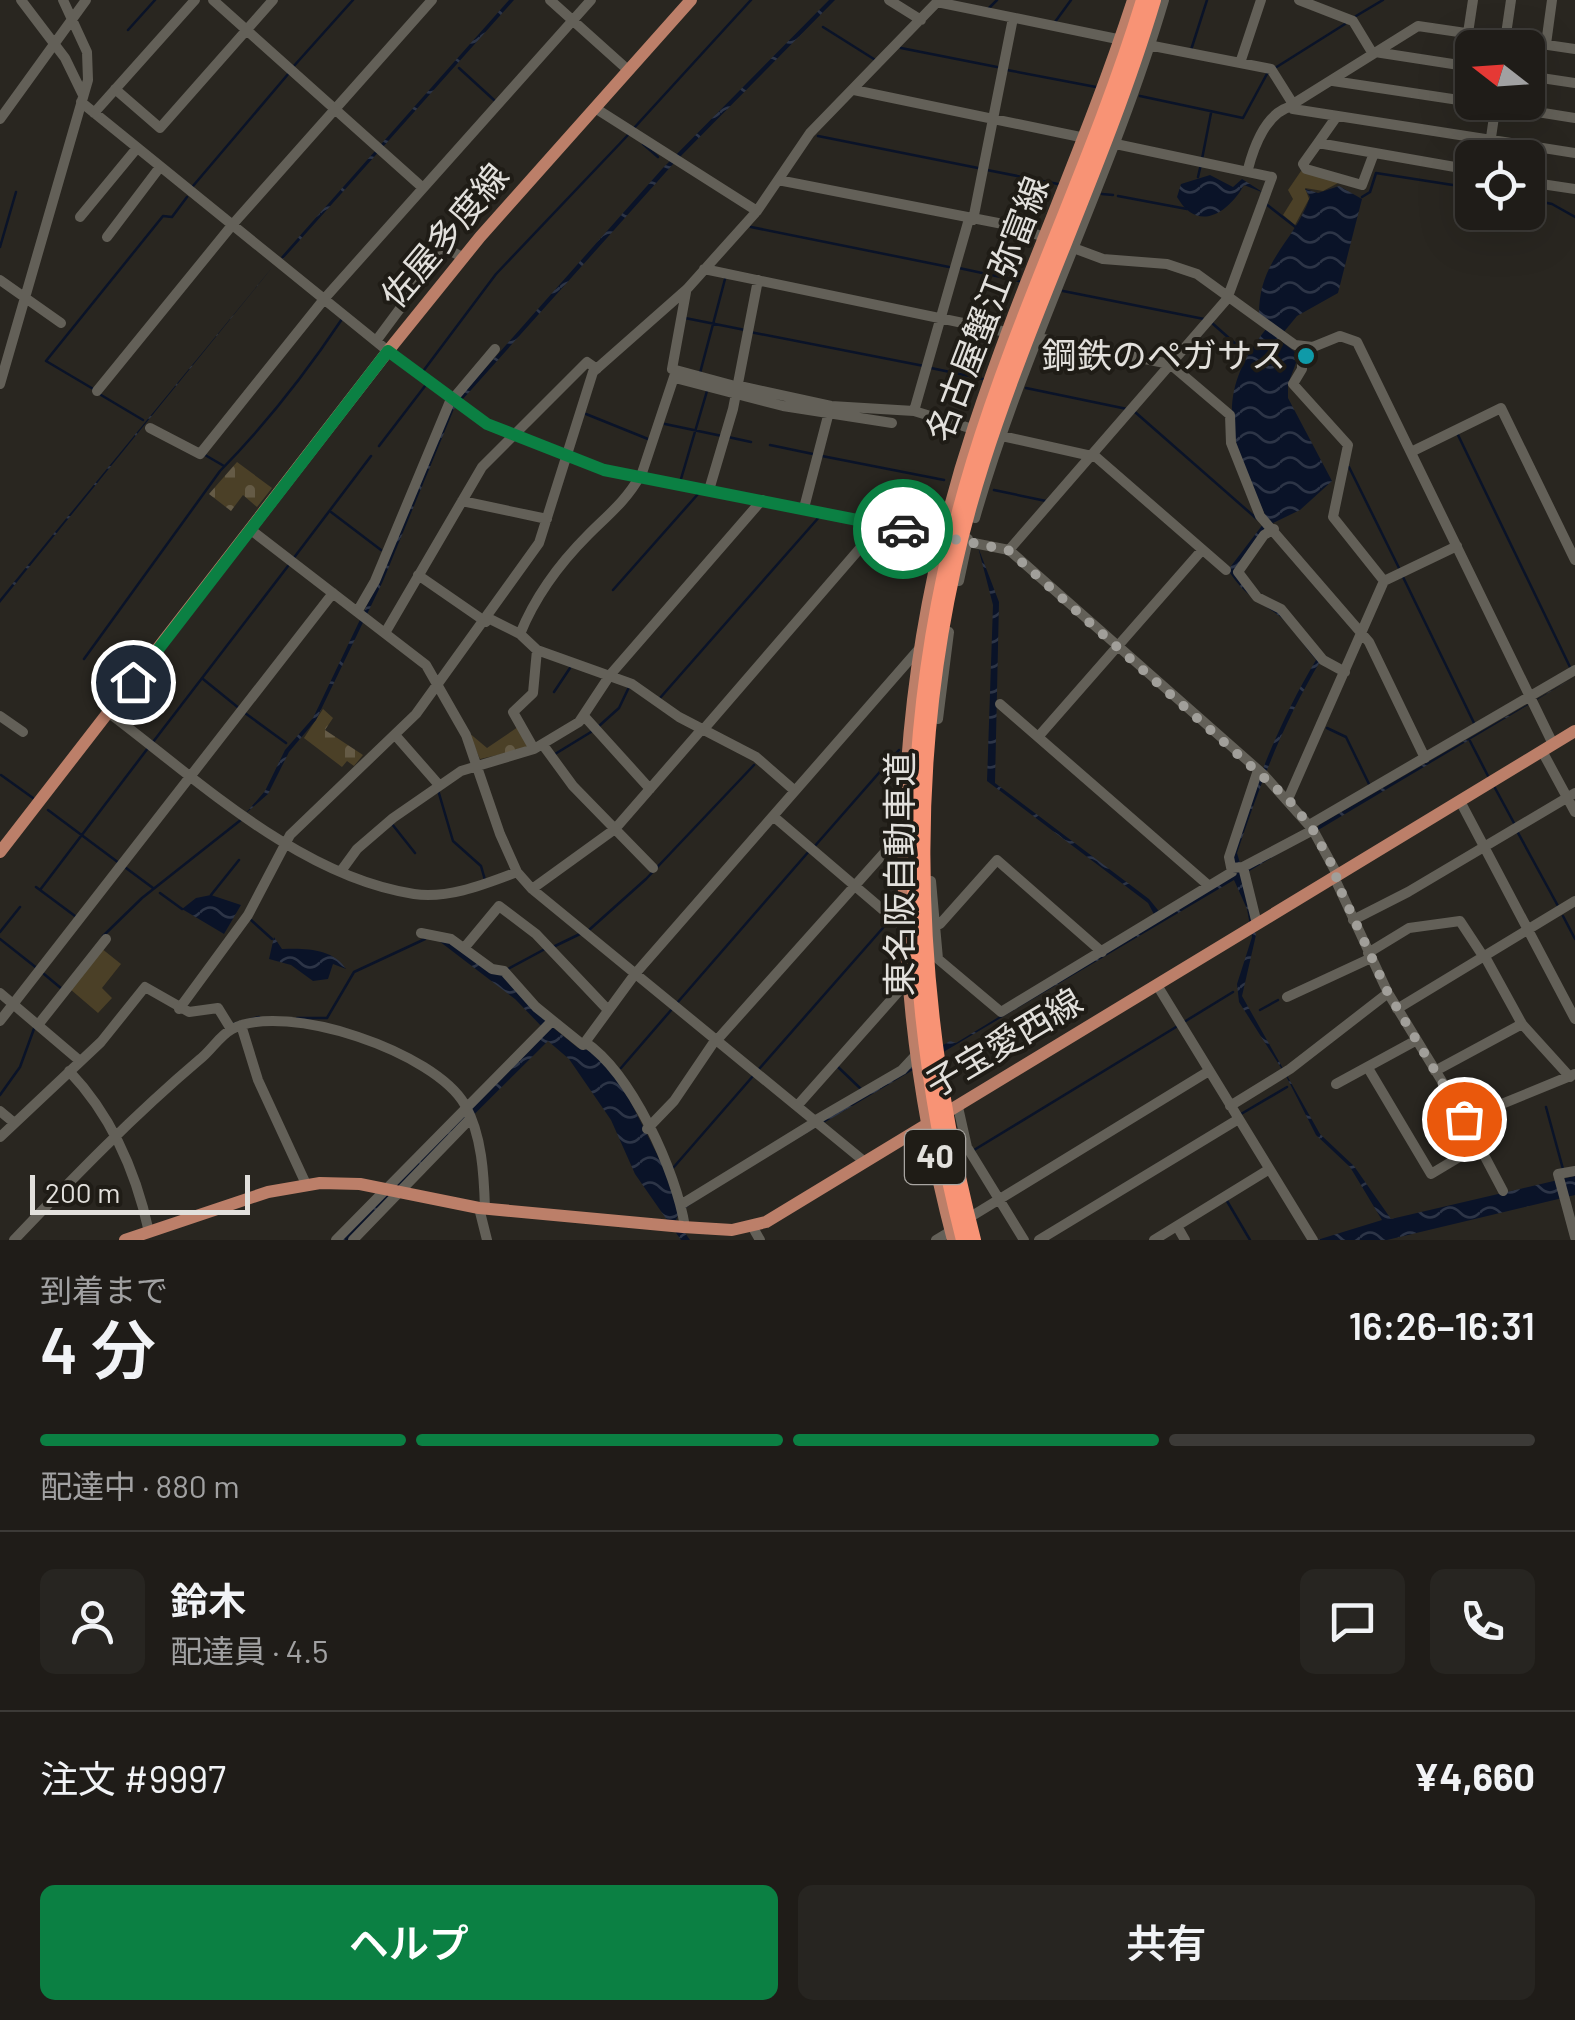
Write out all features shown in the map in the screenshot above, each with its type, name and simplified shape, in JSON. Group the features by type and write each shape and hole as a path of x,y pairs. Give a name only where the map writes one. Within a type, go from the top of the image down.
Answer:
{"highway":[{"name":"東名阪自動車道","path":"955,1235 927,1067 916,971 912,839 923,688 934,618 973,462 1144,0"},
{"name":"東名阪自動車道","path":"974,1240 937,1064 924,937 925,769 939,654 963,534 983,464 1154,0"}],"main road":[{"name":"佐屋多度線","path":"0,852 388,351 464,258 692,0"},
{"name":"名古屋蟹江弥富線","path":"955,1235 928,1124 907,982 901,834 908,727 941,537 972,430 1085,138 1133,0"},
{"name":"子宝愛西線","path":"124,1240 306,1184 392,1190 482,1208 679,1227 722,1230 752,1226 790,1209 1575,731"}],"street":[{"path":"22,0 53,45 82,99 94,112 388,351 454,401 513,436 566,457 641,476 1008,550 1261,772 1313,830 1388,993 1502,1191"},
{"path":"0,384 90,63 63,0"},
{"path":"0,119 86,0"},
{"path":"94,112 195,0"},
{"path":"212,0 423,188"},
{"path":"115,90 160,128 274,0"},
{"path":"96,391 233,224 432,0"},
{"path":"550,0 628,70"},
{"path":"150,428 200,454 325,298 591,0"},
{"path":"889,0 921,20"},
{"path":"988,13 1001,0"},
{"path":"1164,0 1114,144 999,435 968,540 951,617 934,750 928,842 938,959 998,1012 1208,885 1313,830 1425,758 1530,700 1575,670"},
{"path":"1240,62 1260,0"},
{"path":"1300,0 1352,21 1374,53 1455,65"},
{"path":"1468,30 1473,0"},
{"path":"1507,30 1511,0"},
{"path":"1552,0 1546,44 1575,49"},
{"path":"180,1009 248,915 285,843 396,736 487,620 540,543 597,370 686,290 757,211 810,132 938,1 1274,71 1293,105 1337,116 1490,140 1493,120"},
{"path":"914,411 971,219 1013,18"},
{"path":"1248,169 1258,138 1282,108 1293,105 1418,26 1455,31"},
{"path":"1545,79 1575,83"},
{"path":"1332,81 1455,99"},
{"path":"854,90 1272,177 1227,299 1008,550"},
{"path":"594,108 757,211"},
{"path":"1545,113 1575,118"},
{"path":"1337,116 1304,167 1362,185 1374,153"},
{"path":"1318,143 1455,167"},
{"path":"80,218 136,148"},
{"path":"1545,148 1575,153"},
{"path":"106,237 160,166"},
{"path":"778,180 971,219 1046,238 1103,259 1180,268 1228,292 1283,337 1302,347 1349,336 1357,342 1530,700 1575,812"},
{"path":"1545,185 1575,189"},
{"path":"376,340 445,248 464,258"},
{"path":"704,269 1170,364 1230,415 1231,443 1271,526 1369,642 1425,758"},
{"path":"0,280 26,294 61,323"},
{"path":"709,490 758,280"},
{"path":"686,290 672,369 676,374 892,422"},
{"path":"1302,347 1302,369 1293,384 1348,445 1332,517 1384,581"},
{"path":"361,614 454,401 495,349"},
{"path":"385,633 482,467 586,362 597,370"},
{"path":"520,634 549,580 589,533 625,503 641,476 676,374"},
{"path":"1411,452 1501,408 1575,560"},
{"path":"830,410 914,411 972,430 1091,454 1226,570"},
{"path":"804,508 830,410"},
{"path":"462,500 547,520"},
{"path":"341,871 358,848 439,785 478,764 539,747 584,716 610,674 762,500"},
{"path":"532,889 616,828 881,524"},
{"path":"1271,526 1238,572 1257,597 1281,609 1324,660 1345,672"},
{"path":"251,530 426,666 439,684 478,764 517,872 532,889 866,1162"},
{"path":"1288,799 1384,581 1457,546"},
{"path":"1038,737 1202,550"},
{"path":"418,575 487,620 520,634 538,650 632,684 756,757 795,791"},
{"path":"0,1021 333,593"},
{"path":"421,934 466,947 492,969 505,972 548,1025 579,1044 585,1042 635,974 920,649"},
{"path":"538,650 533,693 513,712 539,747 652,868"},
{"path":"1000,704 1208,885"},
{"path":"110,713 309,860 414,894 448,893 517,872"},
{"path":"0,716 23,732"},
{"path":"584,716 650,789"},
{"path":"396,736 439,785"},
{"path":"1253,927 1240,869 1229,857 1261,772"},
{"path":"1353,920 1571,795"},
{"path":"1460,802 1575,1019"},
{"path":"773,816 903,927"},
{"path":"648,1129 674,1100 716,1040 901,834"},
{"path":"934,925 940,924 997,860 1102,952"},
{"path":"488,883 496,907 536,934 546,949 608,1010"},
{"path":"1397,1009 1575,901"},
{"path":"466,947 496,907"},
{"path":"1287,997 1369,956 1409,928 1460,920 1522,1024 1572,1075 1464,1119"},
{"path":"38,1025 106,939"},
{"path":"798,1106 907,982"},
{"path":"1157,985 1313,1240"},
{"path":"0,1137 12,1121 102,1042 146,987 180,1009 201,1014 218,1008 236,1027 306,1184"},
{"path":"1563,996 1575,988"},
{"path":"0,993 80,1061"},
{"path":"1230,1106 1285,1071 1388,993"},
{"path":"14,1240 236,1027 254,1020 316,1024 400,1054 449,1085 468,1112 480,1152 479,1223 487,1240"},
{"path":"1434,1072 1522,1024"},
{"path":"336,1240 392,1190 548,1025"},
{"path":"1336,1084 1415,1041"},
{"path":"585,1042 618,1071 648,1129 682,1207 679,1227"},
{"path":"682,1207 902,1070 916,1056"},
{"path":"1368,1068 1431,1174 1476,1147"},
{"path":"70,1071 98,1100 138,1181 148,1232"},
{"path":"936,1240 955,1235 998,1199 1209,1071"},
{"path":"958,1107 967,1147 1024,1240"},
{"path":"0,1110 12,1121"},
{"path":"1039,1240 1238,1120"},
{"path":"1154,1240 1268,1170"},
{"path":"1575,1171 1559,1178 1575,1237"},
{"path":"353,1240 392,1190"},
{"path":"752,1226 760,1240"},
{"path":"1176,1226 1186,1240"}],"green space":[{"path":"1301,171 1340,182 1323,191 1305,188 1309,199 1295,225 1283,215 1293,199 1288,190"},
{"path":"237,462 272,488 257,507 243,495 231,511 209,494"},
{"path":"323,709 333,718 325,730 363,755 354,766 347,761 342,767 304,738"},
{"path":"518,727 528,748 480,759 468,732 487,748"},
{"path":"101,948 121,964 102,988 112,998 98,1013 70,989"}],"water":[{"path":"509,0 514,0 283,259 281,257"},
{"path":"829,0 835,0 674,163 454,409 383,581 316,720 289,752 268,794 245,814 265,791 285,750 313,718 379,580 451,407 662,169"},
{"path":"1210,175 1233,187 1242,179 1264,193 1244,185 1222,210 1203,217 1194,215 1177,197 1181,184"},
{"path":"1339,186 1362,199 1338,293 1297,316 1278,339 1299,355 1288,384 1288,398 1332,481 1300,510 1267,526 1233,571 1244,586 1279,610 1321,660 1264,778 1237,853 1240,863 1317,830 1319,825 1575,677 1241,876 1256,935 1242,996 1320,1134 1354,1166 1391,1219 1575,1176 1575,1195 1387,1240 1317,1240 1382,1220 1350,1167 1316,1135 1285,1074 1239,1002 1237,984 1252,937 1247,909 1234,880 712,1189 679,1213 676,1220 690,1240 681,1240 635,1174 611,1120 569,1059 548,1041 348,1240 339,1240 546,1031 515,999 439,941 448,940 503,974 551,1026 578,1048 593,1050 616,1073 663,1166 676,1204 950,1041 956,1043 1157,920 1148,903 987,781 993,605 978,547 999,602 995,783 1149,899 1162,915 1233,874 1230,859 1258,782 1278,732 1316,660 1285,622 1238,584 1228,570 1267,519 1236,442 1233,397 1239,374 1271,323 1259,314 1265,279 1303,213 1310,197 1305,189 1318,193"},
{"path":"275,264 0,603 0,599"},
{"path":"211,895 241,905 224,934 182,909 196,898"},
{"path":"274,937 282,949 326,953 346,969 333,964 328,979 313,981 291,965 269,959"}],"waterway":[{"path":"128,30 155,0"},
{"path":"293,67 353,0"},
{"path":"634,128 751,0"},
{"path":"989,8 997,0"},
{"path":"1055,22 1071,0"},
{"path":"1191,50 1207,0"},
{"path":"1356,16 1383,0"},
{"path":"1275,68 1345,24"},
{"path":"823,27 877,61"},
{"path":"901,48 997,67"},
{"path":"459,68 494,100"},
{"path":"1007,70 1096,87"},
{"path":"1140,96 1243,118 1268,72"},
{"path":"193,186 289,73"},
{"path":"1202,159 1211,113"},
{"path":"424,370 496,274 628,135"},
{"path":"818,136 978,168"},
{"path":"643,144 658,157"},
{"path":"1198,177 1201,164"},
{"path":"987,170 1058,184"},
{"path":"1362,197 1370,192 1376,173 1455,185"},
{"path":"0,247 16,192"},
{"path":"1102,194 1113,195"},
{"path":"1118,196 1187,209"},
{"path":"95,390 46,361 163,216 172,217 187,197"},
{"path":"1545,203 1575,217"},
{"path":"1266,204 1298,229"},
{"path":"751,227 949,267"},
{"path":"959,268 1019,281"},
{"path":"700,373 725,279"},
{"path":"1063,291 1204,319"},
{"path":"685,318 745,330"},
{"path":"84,659 220,471 284,398 342,319"},
{"path":"1212,323 1247,354"},
{"path":"750,332 924,366"},
{"path":"931,368 983,379"},
{"path":"379,446 425,386"},
{"path":"1026,388 1127,409"},
{"path":"681,479 707,391"},
{"path":"101,395 143,420"},
{"path":"1135,412 1257,519"},
{"path":"586,414 648,439"},
{"path":"665,424 722,436"},
{"path":"1458,435 1570,667"},
{"path":"728,437 751,442"},
{"path":"770,445 813,454"},
{"path":"205,455 224,466"},
{"path":"293,559 371,456"},
{"path":"822,456 944,480"},
{"path":"1349,467 1399,568"},
{"path":"994,490 1046,501"},
{"path":"613,590 698,494"},
{"path":"331,512 381,550"},
{"path":"660,698 820,516"},
{"path":"153,742 288,566"},
{"path":"1403,577 1475,725"},
{"path":"554,692 570,668"},
{"path":"203,679 240,709"},
{"path":"599,726 619,708 630,685"},
{"path":"245,713 286,743"},
{"path":"1327,728 1346,737 1369,784"},
{"path":"555,754 591,732"},
{"path":"1470,741 1488,776"},
{"path":"40,890 148,748"},
{"path":"814,847 899,750"},
{"path":"589,930 646,879 754,765"},
{"path":"1,775 33,798"},
{"path":"1495,788 1514,823"},
{"path":"438,790 453,841 481,866 485,880"},
{"path":"48,810 119,863"},
{"path":"103,936 142,898 242,819"},
{"path":"392,824 415,853"},
{"path":"1517,831 1558,906"},
{"path":"677,1003 810,850"},
{"path":"211,895 239,860"},
{"path":"126,868 153,888"},
{"path":"36,887 75,916"},
{"path":"160,893 182,909"},
{"path":"0,932 20,907"},
{"path":"1563,916 1575,939"},
{"path":"251,920 272,939"},
{"path":"759,1069 889,921"},
{"path":"553,947 582,933"},
{"path":"0,939 38,969"},
{"path":"297,1018 327,1018 354,972 425,939"},
{"path":"508,969 545,949"},
{"path":"44,974 62,989"},
{"path":"1184,1022 1233,992"},
{"path":"1260,1010 1278,1000"},
{"path":"621,1068 672,1009"},
{"path":"233,1024 259,1017"},
{"path":"0,1095 20,1067 35,1026"},
{"path":"974,1150 1176,1027"},
{"path":"838,1067 861,1089"},
{"path":"673,1168 753,1076"},
{"path":"1241,1114 1287,1087"},
{"path":"1546,1107 1563,1169"},
{"path":"1227,1201 1250,1240"}],"way so far":[{"path":"903,529 1008,550 1288,799 1316,835 1338,876 1335,878 1369,959 1464,1119"}],"place":[{"name":"鋼鉄のペガサス","path":"1306,356"}],"route":[{"path":"133,682 388,351 487,424 566,457 604,470 903,529"}]}
